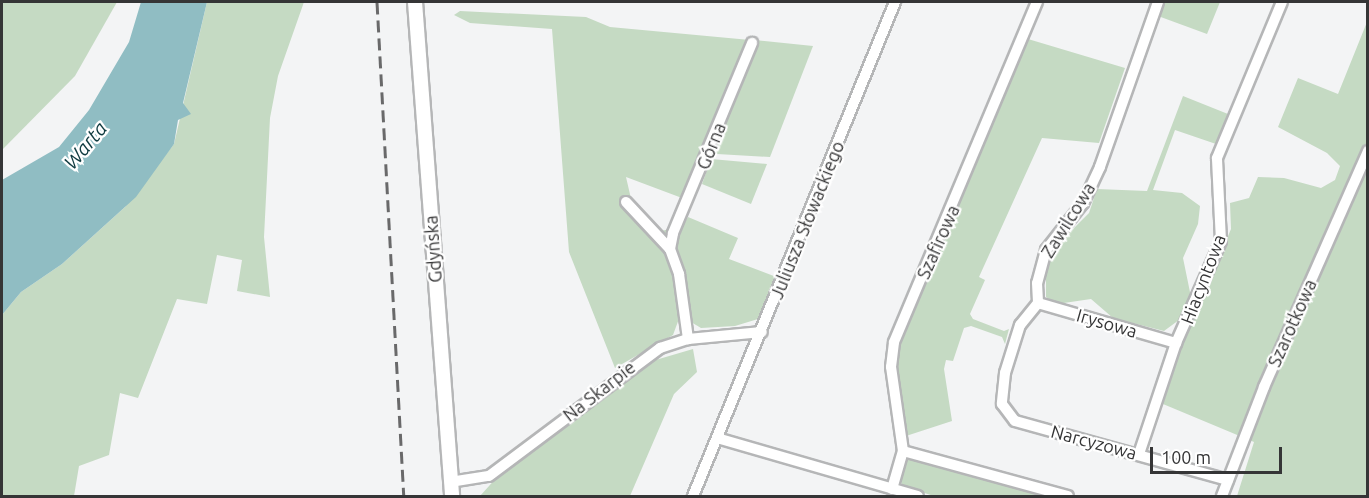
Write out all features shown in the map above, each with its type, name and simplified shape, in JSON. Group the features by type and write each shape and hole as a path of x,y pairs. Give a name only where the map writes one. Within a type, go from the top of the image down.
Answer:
{"main road":[{"name":"Gdyńska","path":"415,2 451,490"}],"street":[{"name":"Juliusza Słowackiego","path":"693,496 895,2"},
{"name":"Szafirowa","path":"892,489 903,451 891,367 894,342 1037,2"},
{"name":"Zawilcowa","path":"1038,303 1037,283 1046,250 1083,203 1100,167 1158,2"},
{"name":"Hiacyntowa","path":"1139,454 1176,343 1221,241 1217,158 1282,2"},
{"name":"Górna","path":"670,249 673,233 752,43"},
{"name":"Szarotkowa","path":"1222,496 1264,387 1368,151"},
{"path":"626,202 670,249 679,274 688,339"},
{"name":"Irysowa","path":"1038,303 1176,343"},
{"name":"Narcyzowa","path":"1038,303 1020,325 1005,373 1002,404 1015,421 1228,480"},
{"name":"Na Skarpie","path":"451,490 489,476 642,358 688,339 762,332"},
{"path":"717,438 918,496"},
{"path":"903,451 1068,496"}],"green space":[{"path":"2,2 117,2 75,76 2,150"},
{"path":"207,2 304,2 278,76 270,118 264,237 270,297 237,291 242,260 217,255 207,304 177,299 138,398 120,393 109,455 79,466 74,496 2,496 2,315 21,292 62,264 125,207 174,144"},
{"path":"1163,2 1220,2 1207,34 1158,16"},
{"path":"460,11 586,17 610,27 750,40 682,198 626,177 632,203 661,231 670,229 680,316 673,335 615,368 569,252 552,29 470,23 454,15"},
{"path":"1367,22 1367,496 1237,496 1254,442 1163,404 1179,353 1231,229 1230,203 1249,198 1258,177 1284,178 1321,188 1335,180 1340,166 1327,153 1278,127 1298,78 1338,94"},
{"path":"1028,39 1125,68 1099,143 1042,138 979,277 985,280 970,314 973,319 1004,331 1009,329 1005,344 1002,337 971,326 964,328 953,361 946,360 944,369 952,421 906,436 902,431 895,385 897,344"},
{"path":"755,40 813,46 770,157 717,154 713,149"},
{"path":"1183,96 1228,114 1216,144 1175,130 1153,190 1182,193 1200,206 1198,224 1183,258 1191,297 1183,317 1164,331 1113,318 1091,299 1057,304 1046,297 1046,267 1061,241 1089,213 1097,189 1147,191"},
{"path":"711,159 767,164 751,204 702,184"},
{"path":"688,217 738,238 729,259 779,278 758,319 735,326 701,328 691,322 675,254 677,236"},
{"path":"693,349 697,372 674,394 630,496 480,496 498,476 642,364"},
{"path":"917,458 971,476 1052,496 934,496 902,486 900,475 907,460"}],"water":[{"name":"Warta","path":"141,2 207,2 183,103 191,114 178,120 174,144 136,197 62,264 21,292 2,315 2,180 59,147 89,110 129,42"}],"railway":[{"path":"377,2 404,496"}]}
